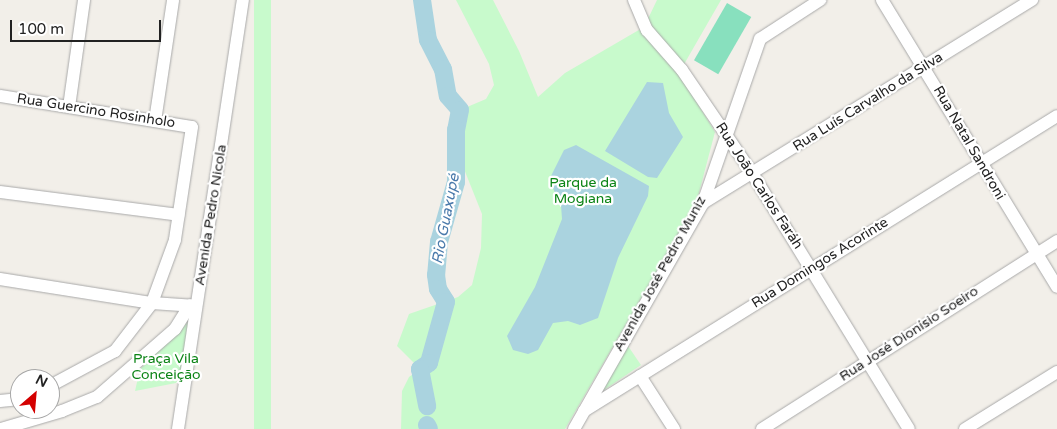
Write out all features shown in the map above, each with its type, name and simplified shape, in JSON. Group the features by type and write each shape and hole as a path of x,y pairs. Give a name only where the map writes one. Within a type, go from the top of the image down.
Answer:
{"street":[{"path":"69,107 84,0"},
{"path":"155,121 173,0"},
{"name":"Avenida Pedro Nicola","path":"178,429 194,306 243,0"},
{"name":"Rua João Carlos Faráh","path":"634,0 647,30 682,70 752,173 909,429"},
{"name":"Avenida José Pedro Muniz","path":"574,429 703,203 760,38 820,0"},
{"name":"Rua Natal Sandroni","path":"882,0 924,66 980,164 1057,287"},
{"name":"Rua Luís Carvalho da Silva","path":"703,203 1032,0"},
{"name":"Rua Guercino Rosinholo","path":"0,96 192,127 179,215"},
{"name":"Rua Domingos Acorinte","path":"584,411 1057,116"},
{"path":"0,192 179,215 175,240 152,303 114,350 60,380"},
{"name":"Rua José Dionísio Soeiro","path":"762,429 1057,241"},
{"path":"0,279 152,303 194,306"},
{"path":"1,429 62,411 97,397 169,336 194,306"},
{"path":"965,429 1057,372"},
{"path":"640,376 674,429"}],"green space":[{"path":"254,0 271,0 271,429 254,429"},
{"name":"Parque da Mogiana","path":"456,0 493,0 519,51 538,97 565,73 644,27 657,0 721,0 679,73 715,132 696,204 565,429 401,429 402,391 409,377 420,369 397,346 409,314 458,297 472,285 481,248 482,214 464,169 460,110 486,99 494,85 489,64"},
{"path":"727,3 751,17 718,74 694,60"},
{"name":"Praça Vila Conceição","path":"189,321 181,382 135,391 140,369"},
{"path":"628,346 641,365 598,394"}],"water":[{"path":"647,82 663,83 669,113 683,137 657,178 648,177 605,151"},
{"path":"576,145 649,186 648,196 618,258 598,318 580,325 568,321 553,323 538,350 528,354 513,350 507,336 535,287 562,219 561,205 549,180 564,150"}],"waterway":[{"name":"Rio Guaxupé","path":"422,0 428,40 443,69 448,96 460,110 456,130 456,182 439,242 436,275 438,289 446,302 429,363 420,369 427,406"},
{"name":"Rio Guaxupé","path":"427,425 429,429"}]}
